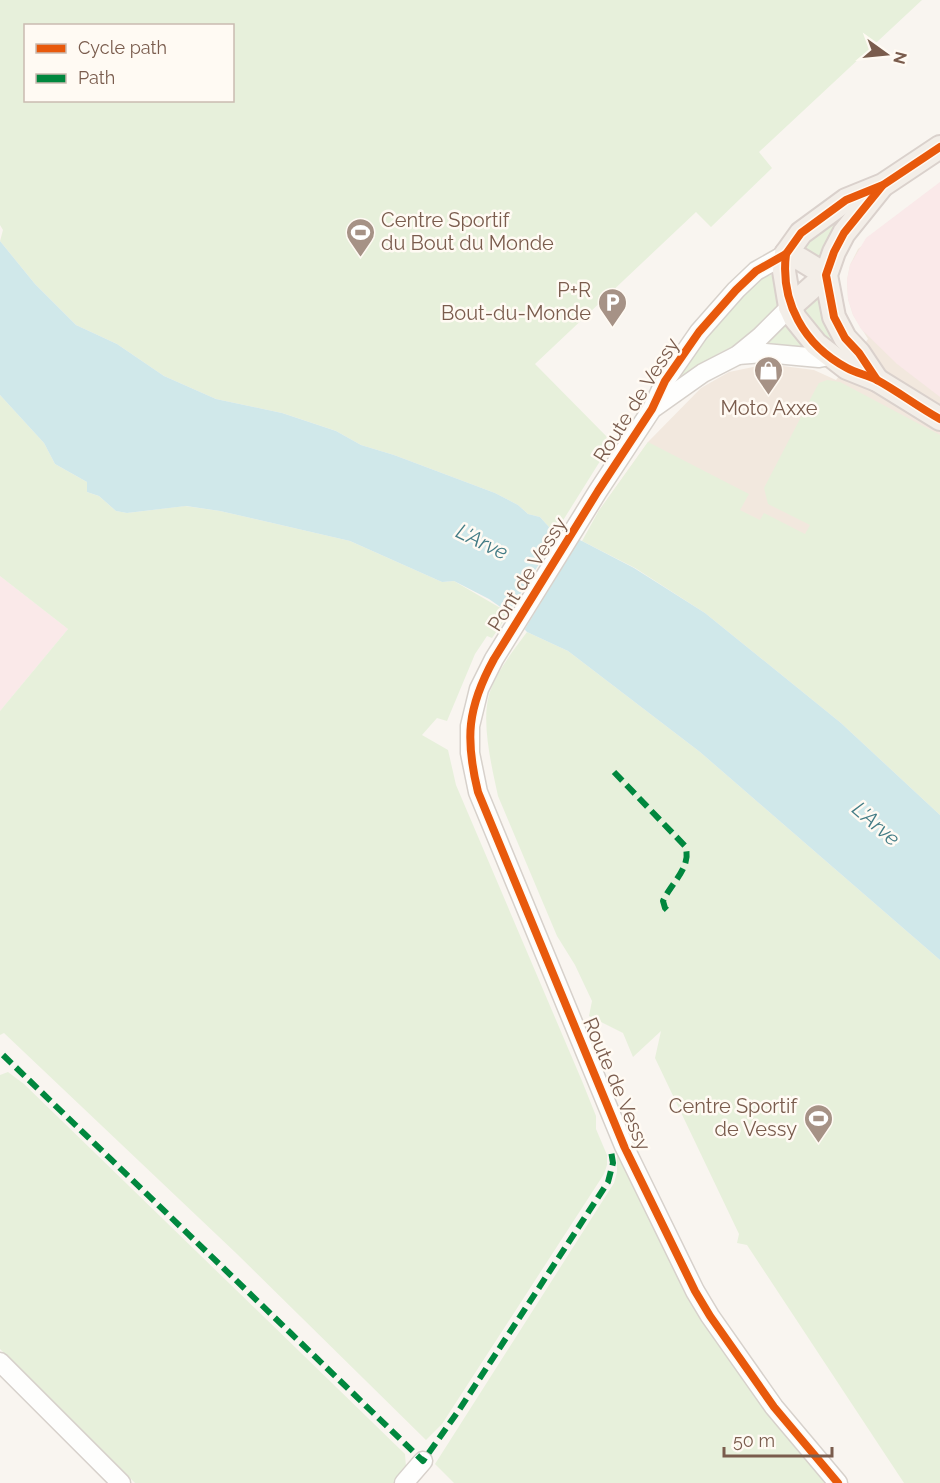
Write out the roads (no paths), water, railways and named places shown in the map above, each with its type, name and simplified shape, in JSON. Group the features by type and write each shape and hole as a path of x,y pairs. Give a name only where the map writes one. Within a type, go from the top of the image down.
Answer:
{"main road":[{"name":"Route de Vessy","path":"786,254 801,233 836,206 883,185 940,147"},
{"name":"Route de Vessy","path":"826,275 844,233 883,185"},
{"path":"877,380 859,353 845,338 834,317 826,275 800,259 786,254 784,272 790,307 804,329 830,356 847,368 877,380 940,419"},
{"path":"790,307 826,275"}],"street":[{"name":"Route de Vessy","path":"589,506 652,409 665,381 699,332 736,290 756,272 786,254"},
{"name":"Route de Vessy","path":"652,409 703,372 738,355 790,307"},
{"name":"Route de Vessy","path":"738,355 777,353 819,358 830,356"},
{"name":"Pont de Vessy","path":"494,659 589,506"},
{"name":"Route de Vessy","path":"494,659 479,689 472,714 470,742 472,769 487,814 580,1044 624,1146 695,1291 722,1334 774,1407 838,1483"},
{"path":"0,1362 121,1483"},
{"path":"404,1483 423,1461"}],"water":[{"name":"L'Arve","path":"0,241 35,284 76,325 117,344 164,376 216,399 282,413 336,431 361,445 495,493 518,505 528,514 540,517 549,527 634,568 705,613 841,723 940,815 940,960 700,752 568,651 527,632 509,613 489,599 454,581 442,582 350,541 220,511 186,506 127,513 116,511 99,496 87,492 87,482 55,464 44,443 0,395"}],"place":[{"name":"Centre Sportif du Bout du Monde","path":"360,258"},
{"name":"P+R Bout-du-Monde","path":"612,328"},
{"name":"Moto Axxe","path":"769,396"},
{"name":"Centre Sportif de Vessy","path":"818,1144"}]}
